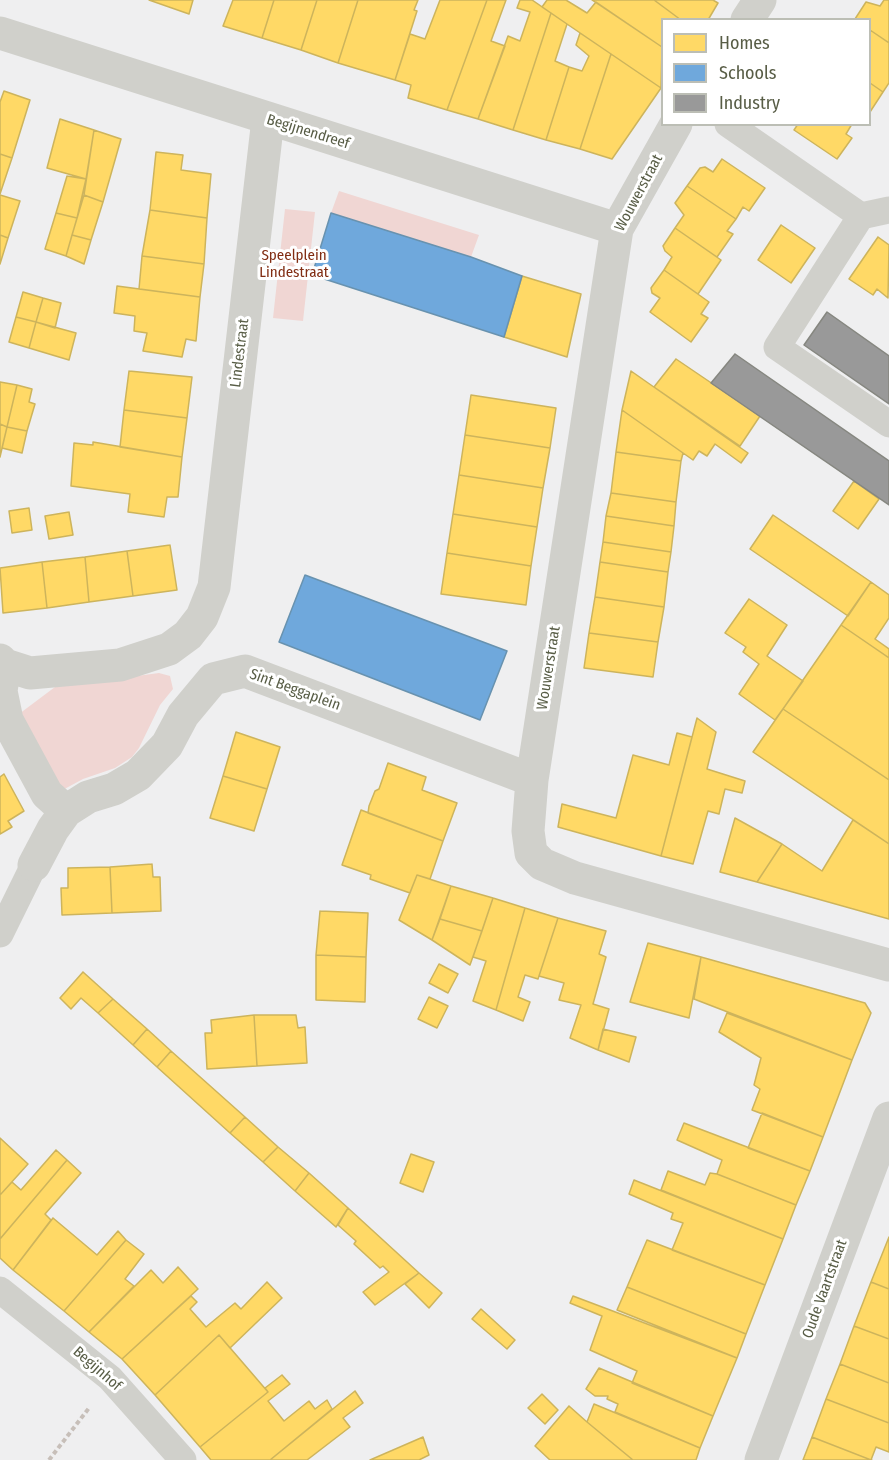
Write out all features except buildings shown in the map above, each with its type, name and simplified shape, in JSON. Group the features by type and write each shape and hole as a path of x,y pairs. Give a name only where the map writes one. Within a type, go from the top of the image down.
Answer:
{"street":[{"path":"748,18 760,0"},
{"name":"Begijnendreef","path":"0,33 617,229"},
{"name":"Lindestraat","path":"2,662 30,673 120,664 169,649 188,635 202,617 214,586 268,119"},
{"name":"Wouwerstraat","path":"675,126 617,229 532,780 528,831 531,853 542,864 575,878 889,965"},
{"path":"2,662 1,691 7,720 47,794 66,811"},
{"name":"Sint Beggaplein","path":"34,865 53,829 66,811 88,797 114,789 138,775 167,745 183,715 213,679 245,671 532,780"},
{"name":"Oude Vaartstraat","path":"761,1460 889,1118"}],"lane":[{"path":"731,126 861,216"},
{"path":"889,210 861,216 777,346 889,424"},
{"path":"0,934 34,865"},
{"name":"Begijnhof","path":"0,1290 110,1378 183,1460"}],"path":[{"path":"49,1460 110,1378"}],"green space":[{"path":"339,191 479,235 471,257 331,213"},
{"name":"Speelplein Lindestraat","path":"285,209 315,212 303,321 273,318"},
{"path":"159,673 170,676 173,689 160,705 139,748 132,757 115,768 83,779 57,793 15,717 55,687"}]}
